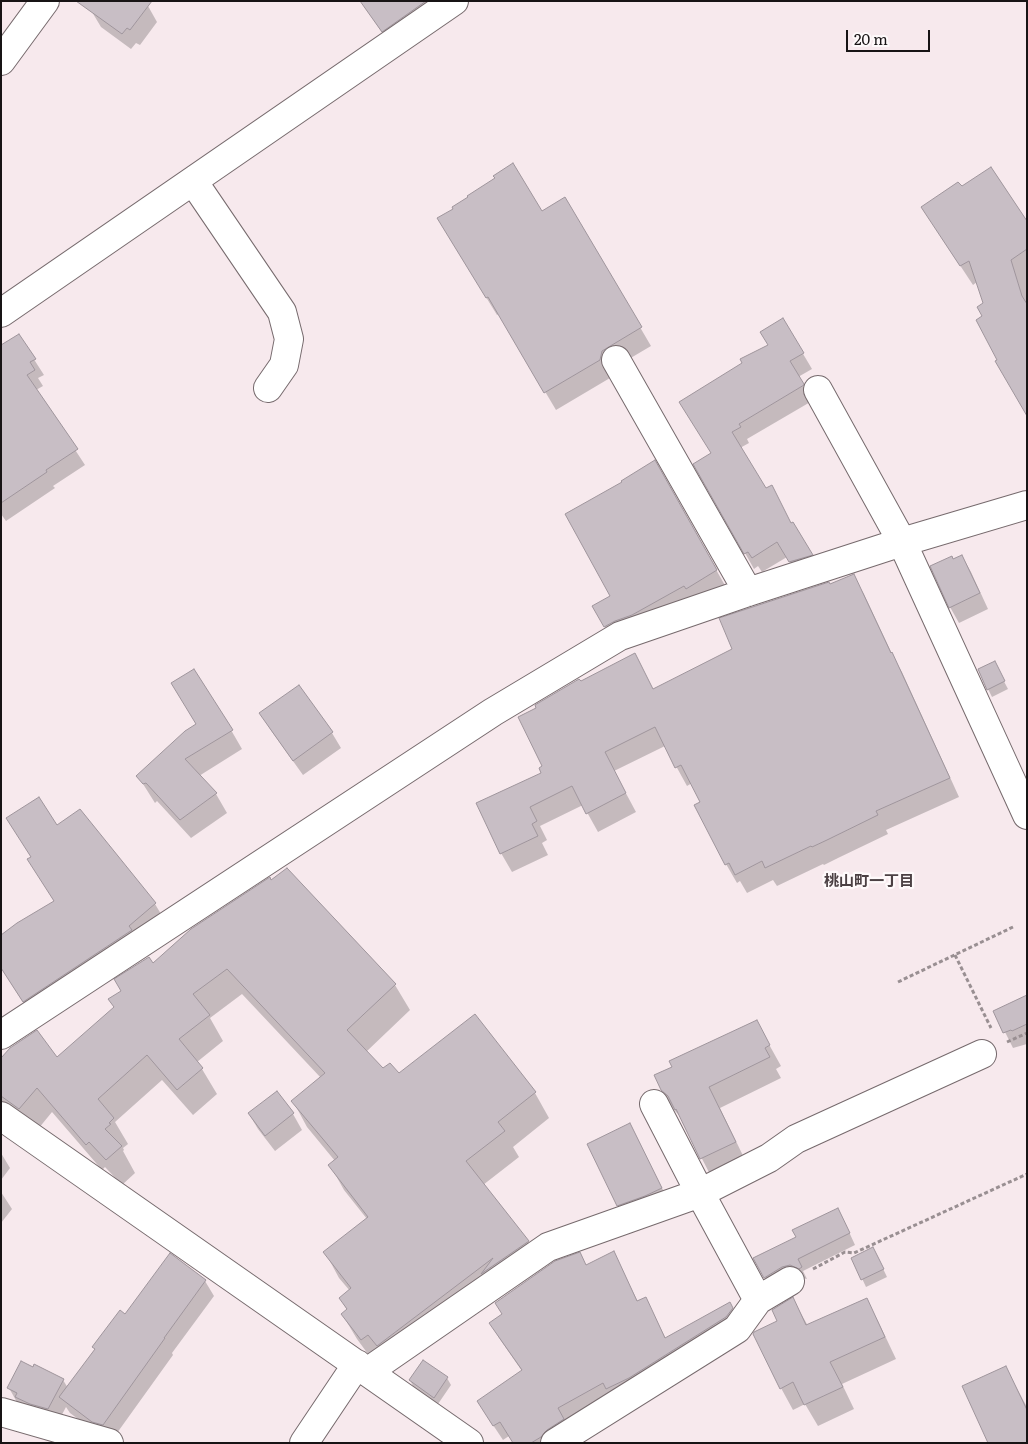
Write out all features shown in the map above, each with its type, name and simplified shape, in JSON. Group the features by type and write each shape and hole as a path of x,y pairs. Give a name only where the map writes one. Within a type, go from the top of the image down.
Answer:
{"street":[{"path":"1,61 45,1"},
{"path":"1,313 454,1"},
{"path":"193,181 282,312 289,339 284,365 268,388"},
{"path":"616,360 748,592"},
{"path":"818,390 902,542 1027,815"},
{"path":"1,1035 493,712 620,636 902,542 1027,505"},
{"path":"304,1443 362,1368 548,1247 700,1193 769,1158 796,1139 982,1054"},
{"path":"654,1104 758,1300"},
{"path":"1,1116 469,1443"},
{"path":"555,1443 737,1329 758,1300 790,1280"},
{"path":"1,1412 110,1443"}],"path":[{"path":"898,982 1013,927"},
{"path":"955,955 992,1029"},
{"path":"790,1280 845,1252 854,1253 1027,1174"}],"building":[{"path":"76,1 152,1 130,30 127,28 122,34"},
{"path":"360,1 426,1 382,32"},
{"path":"513,163 542,211 565,197 642,327 602,351 600,360 544,393 488,297 486,298 437,218 453,209 452,207 495,178 493,176"},
{"path":"991,167 1027,221 1027,249 1011,260 1022,296 1027,304 1027,416 995,361 997,360 976,320 982,316 977,307 983,303 969,261 960,266 921,207 958,182 962,186"},
{"path":"783,318 804,353 790,361 804,385 739,424 741,427 732,432 766,488 772,485 791,523 793,522 813,555 789,562 777,542 752,558 748,552 744,554 693,464 711,453 679,402 742,363 740,359 768,345 760,332"},
{"path":"19,334 36,359 30,362 35,370 27,375 78,449 1,503 1,345"},
{"path":"655,460 717,570 686,589 684,586 632,615 604,627 592,606 610,596 565,514 622,482"},
{"path":"962,555 980,593 949,608 930,566 952,556 953,559"},
{"path":"854,574 950,778 876,811 878,815 812,847 765,868 762,861 735,875 729,863 725,865 694,805 700,802 681,765 675,768 655,727 605,752 626,793 586,814 572,786 530,807 537,821 532,824 538,836 500,854 476,803 541,773 539,768 542,766 518,717 536,708 535,705 579,679 581,681 635,653 653,689 732,649 719,618 829,582 830,584"},
{"path":"995,661 1005,681 987,690 978,669"},
{"path":"194,669 233,730 185,759 217,793 180,820 146,783 143,784 136,776 185,731 196,724 171,683"},
{"path":"299,685 333,732 293,761 259,713"},
{"path":"39,797 57,825 80,809 156,903 129,926 132,930 23,1002 1,968 1,935 54,901 27,859 31,857 6,818"},
{"path":"287,868 396,984 347,1030 383,1068 390,1063 399,1073 475,1014 536,1092 498,1122 505,1131 466,1161 529,1241 481,1274 493,1258 377,1346 368,1335 361,1340 341,1314 347,1309 339,1298 351,1288 323,1252 368,1217 328,1165 338,1157 291,1101 325,1073 227,969 193,994 210,1015 179,1039 203,1068 177,1090 147,1055 98,1099 114,1118 105,1129 122,1146 106,1160 89,1142 86,1145 37,1088 19,1109 1,1096 1,1058 10,1048 37,1030 57,1057 114,1007 108,999 121,991 114,979 149,957 153,963 191,929 270,877 271,880"},
{"path":"1027,995 1027,1024 1003,1033 993,1011"},
{"path":"757,1020 770,1045 765,1048 770,1057 709,1087 736,1142 700,1159 676,1109 668,1096 661,1090 654,1075 672,1067 669,1061"},
{"path":"277,1091 294,1113 265,1136 248,1113"},
{"path":"630,1123 662,1188 617,1206 587,1144"},
{"path":"838,1208 850,1233 798,1259 802,1267 799,1269 790,1265 782,1267 764,1278 753,1258 796,1237 792,1230"},
{"path":"873,1247 884,1269 861,1280 851,1258"},
{"path":"614,1251 637,1301 646,1297 665,1338 730,1302 733,1308 726,1317 629,1378 606,1389 603,1383 558,1408 564,1419 547,1430 541,1437 531,1443 513,1443 500,1422 493,1426 477,1401 522,1370 489,1323 502,1314 495,1303 555,1261 580,1252 586,1265"},
{"path":"170,1253 206,1280 103,1425 92,1422 59,1397 95,1349 92,1347 120,1310 125,1314"},
{"path":"793,1297 806,1325 867,1298 885,1337 830,1362 843,1387 804,1405 793,1382 780,1389 753,1334 777,1321 772,1310"},
{"path":"423,1360 448,1377 434,1398 409,1380"},
{"path":"21,1361 33,1367 34,1364 64,1379 48,1409 15,1397 17,1393 7,1388"},
{"path":"1006,1366 1027,1410 1027,1443 988,1443 962,1386"}],"district":[{"name":"桃山町一丁目","path":"869,882"}]}
